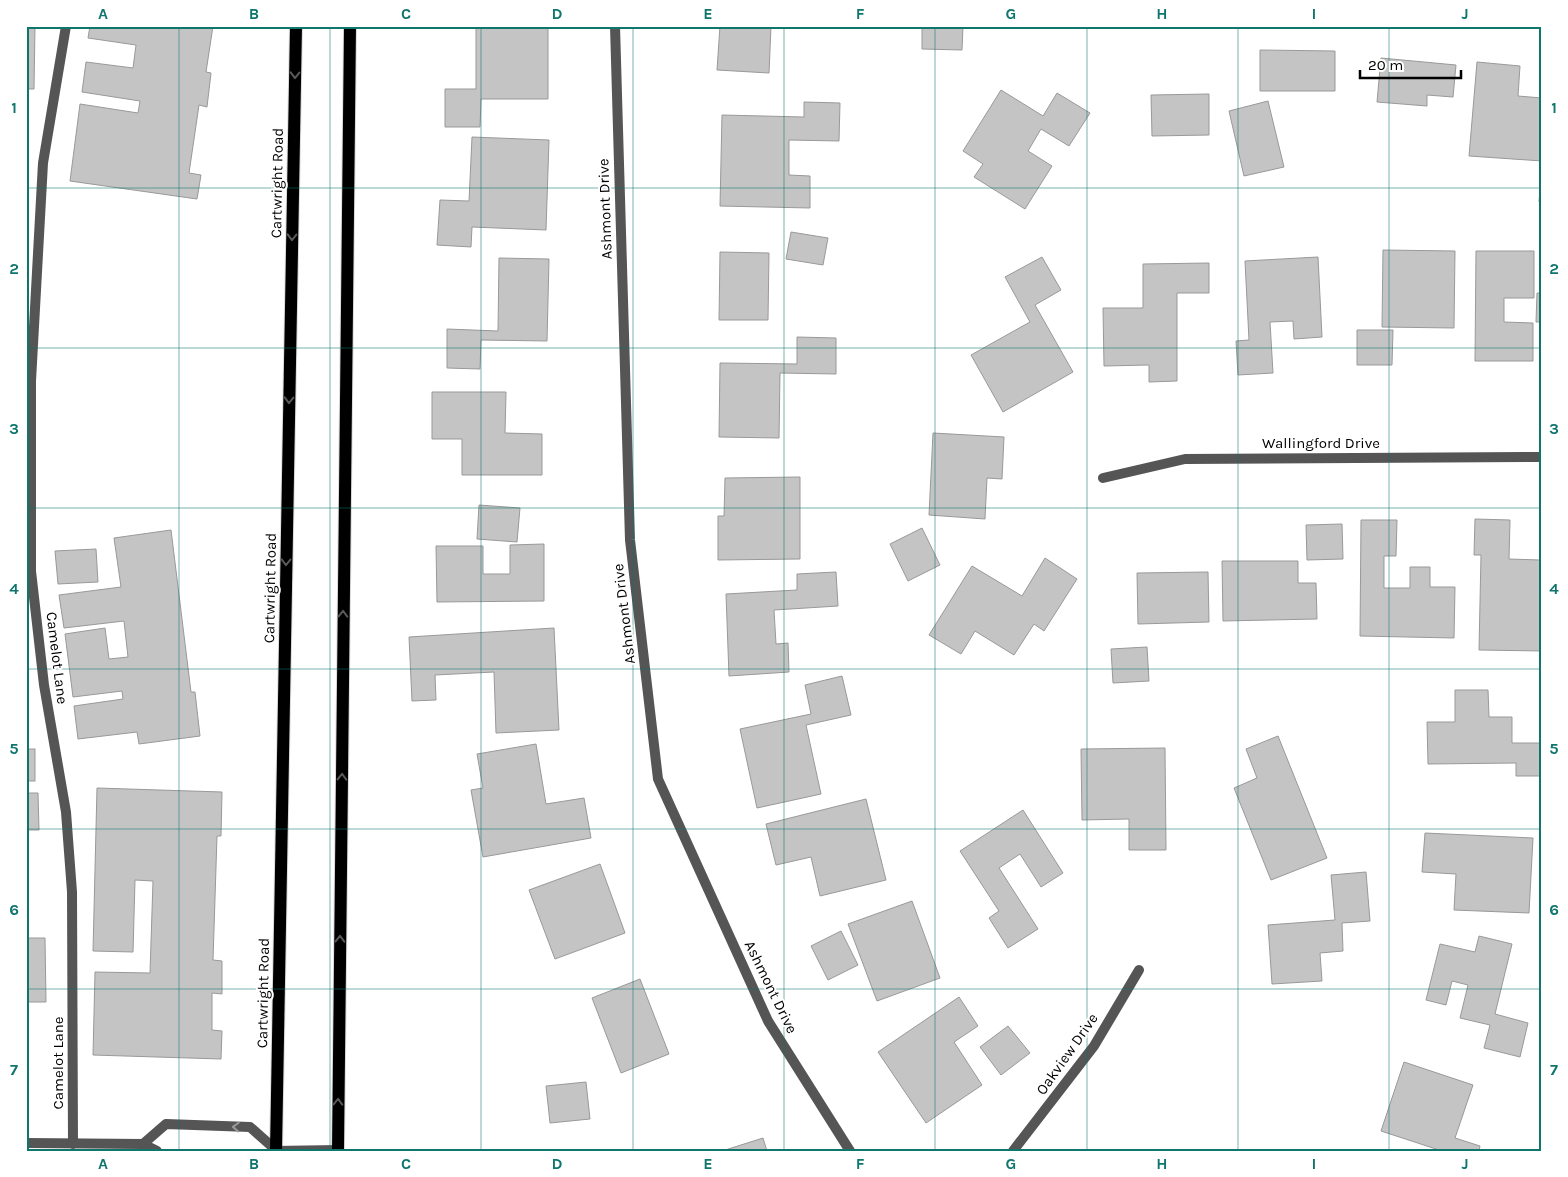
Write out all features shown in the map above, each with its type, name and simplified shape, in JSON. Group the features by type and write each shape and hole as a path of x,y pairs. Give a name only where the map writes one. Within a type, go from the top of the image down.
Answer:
{"main road":[{"name":"Cartwright Road","path":"276,1150 296,26"},
{"path":"338,1151 350,26"}],"street":[{"name":"Camelot Lane","path":"66,26 43,163 29,381 32,571 44,685 66,812 72,892 73,1144"},
{"name":"Ashmont Drive","path":"615,26 630,540 658,779 768,1021 850,1151"},
{"name":"Wallingford Drive","path":"1104,478 1185,459 1542,457"},
{"name":"Oakview Drive","path":"1013,1151 1094,1046 1139,970"},
{"path":"143,1144 166,1124 250,1127 276,1150 338,1151"},
{"path":"26,1143 143,1144 157,1151"}],"building":[{"path":"26,26 35,26 34,89 26,89"},
{"path":"90,26 213,26 206,72 211,73 207,107 199,105 189,173 201,175 197,199 70,181 80,104 138,113 140,101 82,92 86,62 133,68 136,45 88,38"},
{"path":"476,26 548,26 548,99 481,99 480,127 445,127 445,89 476,89"},
{"path":"720,26 771,26 769,73 717,70"},
{"path":"922,26 963,26 962,50 922,49"},
{"path":"1260,50 1335,51 1335,91 1260,91"},
{"path":"1381,58 1456,65 1453,97 1427,95 1427,106 1377,102"},
{"path":"1477,62 1520,66 1518,96 1542,98 1542,161 1469,156"},
{"path":"1001,90 1043,116 1057,93 1090,113 1069,146 1041,129 1028,151 1052,166 1025,209 974,177 983,164 963,151"},
{"path":"1209,94 1209,135 1152,136 1151,95"},
{"path":"1268,101 1284,167 1244,176 1229,111"},
{"path":"804,102 840,103 839,141 789,140 789,175 810,176 810,208 720,206 722,115 804,117"},
{"path":"472,137 549,140 546,230 472,227 471,247 437,245 440,200 469,201"},
{"path":"1542,163 1542,202 1539,202"},
{"path":"791,232 828,238 823,265 786,259"},
{"path":"1383,250 1455,251 1454,328 1382,327"},
{"path":"1476,251 1534,251 1534,298 1504,298 1504,322 1533,323 1533,361 1475,361"},
{"path":"720,252 769,253 768,320 719,320"},
{"path":"1042,257 1061,290 1035,305 1073,372 1003,412 971,355 1030,322 1005,277"},
{"path":"1318,257 1322,337 1294,339 1293,321 1270,322 1273,373 1238,375 1236,341 1249,340 1245,261"},
{"path":"499,258 549,259 547,341 481,340 480,369 447,368 447,329 498,331"},
{"path":"1209,263 1209,293 1177,293 1177,381 1149,382 1149,365 1104,366 1103,308 1143,308 1143,264"},
{"path":"1537,293 1542,293 1542,322 1536,322"},
{"path":"1357,330 1393,330 1392,365 1357,365"},
{"path":"797,337 836,338 836,374 780,373 779,438 719,437 720,363 797,364"},
{"path":"432,392 506,392 505,433 542,434 542,475 462,475 462,439 432,439"},
{"path":"933,433 1004,437 1002,479 987,478 985,519 929,515"},
{"path":"800,477 800,559 718,560 718,516 724,516 725,478"},
{"path":"479,505 520,508 517,542 477,539"},
{"path":"1475,519 1510,520 1509,559 1540,560 1542,651 1479,650 1481,555 1474,555"},
{"path":"1361,520 1397,520 1396,556 1384,556 1384,588 1410,588 1410,567 1430,567 1430,587 1455,587 1454,638 1360,636"},
{"path":"1342,524 1343,559 1307,560 1306,525"},
{"path":"922,528 940,565 908,581 890,544"},
{"path":"171,530 191,692 195,692 200,736 139,744 137,732 78,739 74,706 123,699 122,691 73,697 65,634 105,628 109,659 128,657 124,621 64,628 59,595 121,587 114,538"},
{"path":"544,544 544,601 437,602 436,546 483,546 483,574 510,574 510,545"},
{"path":"96,549 98,582 58,584 55,551"},
{"path":"1045,558 1077,579 1044,631 1034,624 1014,655 975,631 961,654 929,635 972,566 1022,596"},
{"path":"1222,561 1298,561 1298,583 1316,583 1317,619 1223,621"},
{"path":"836,572 838,606 774,610 776,644 788,643 789,672 729,676 726,594 797,590 797,574"},
{"path":"1208,572 1209,622 1138,624 1137,573"},
{"path":"554,628 559,730 496,733 494,672 435,675 436,700 412,701 409,637"},
{"path":"1147,647 1149,681 1113,683 1111,649"},
{"path":"842,676 851,715 806,725 821,794 757,808 740,729 811,714 805,685"},
{"path":"1455,690 1488,690 1489,717 1512,717 1512,743 1542,743 1542,776 1516,776 1516,763 1428,764 1427,722 1455,722"},
{"path":"1278,736 1327,858 1271,880 1234,788 1257,778 1246,749"},
{"path":"536,744 546,804 584,798 591,838 483,857 471,790 483,788 477,754"},
{"path":"1165,748 1166,850 1129,850 1129,819 1082,820 1081,749"},
{"path":"26,749 35,749 35,781 26,781"},
{"path":"97,788 222,792 221,836 217,836 213,960 222,961 222,994 212,993 212,1030 222,1031 221,1059 93,1055 95,972 150,973 153,881 135,880 133,952 93,951"},
{"path":"26,793 38,793 39,830 26,830"},
{"path":"866,799 886,880 820,896 811,857 776,865 766,824"},
{"path":"1023,810 1063,873 1041,887 1020,854 999,868 1038,929 1008,948 989,918 999,911 960,851"},
{"path":"1425,833 1533,838 1529,913 1454,910 1456,874 1422,872"},
{"path":"600,864 625,933 555,959 529,890"},
{"path":"1366,872 1370,921 1342,923 1343,951 1320,953 1322,981 1272,984 1268,925 1335,920 1331,875"},
{"path":"912,901 940,978 877,1001 848,924"},
{"path":"841,931 858,965 828,980 811,946"},
{"path":"1479,936 1512,944 1495,1014 1528,1023 1520,1057 1484,1048 1490,1025 1460,1018 1468,985 1452,981 1446,1005 1426,1000 1440,944 1475,952"},
{"path":"26,938 45,938 46,1002 26,1002"},
{"path":"640,979 669,1054 621,1073 592,998"},
{"path":"959,997 978,1026 954,1042 982,1085 926,1123 878,1052"},
{"path":"1008,1026 1030,1053 1001,1075 980,1047"},
{"path":"1404,1062 1473,1085 1455,1138 1480,1146 1479,1151 1442,1151 1381,1131"},
{"path":"586,1082 590,1119 550,1123 546,1086"},
{"path":"763,1138 767,1151 722,1151"}]}
